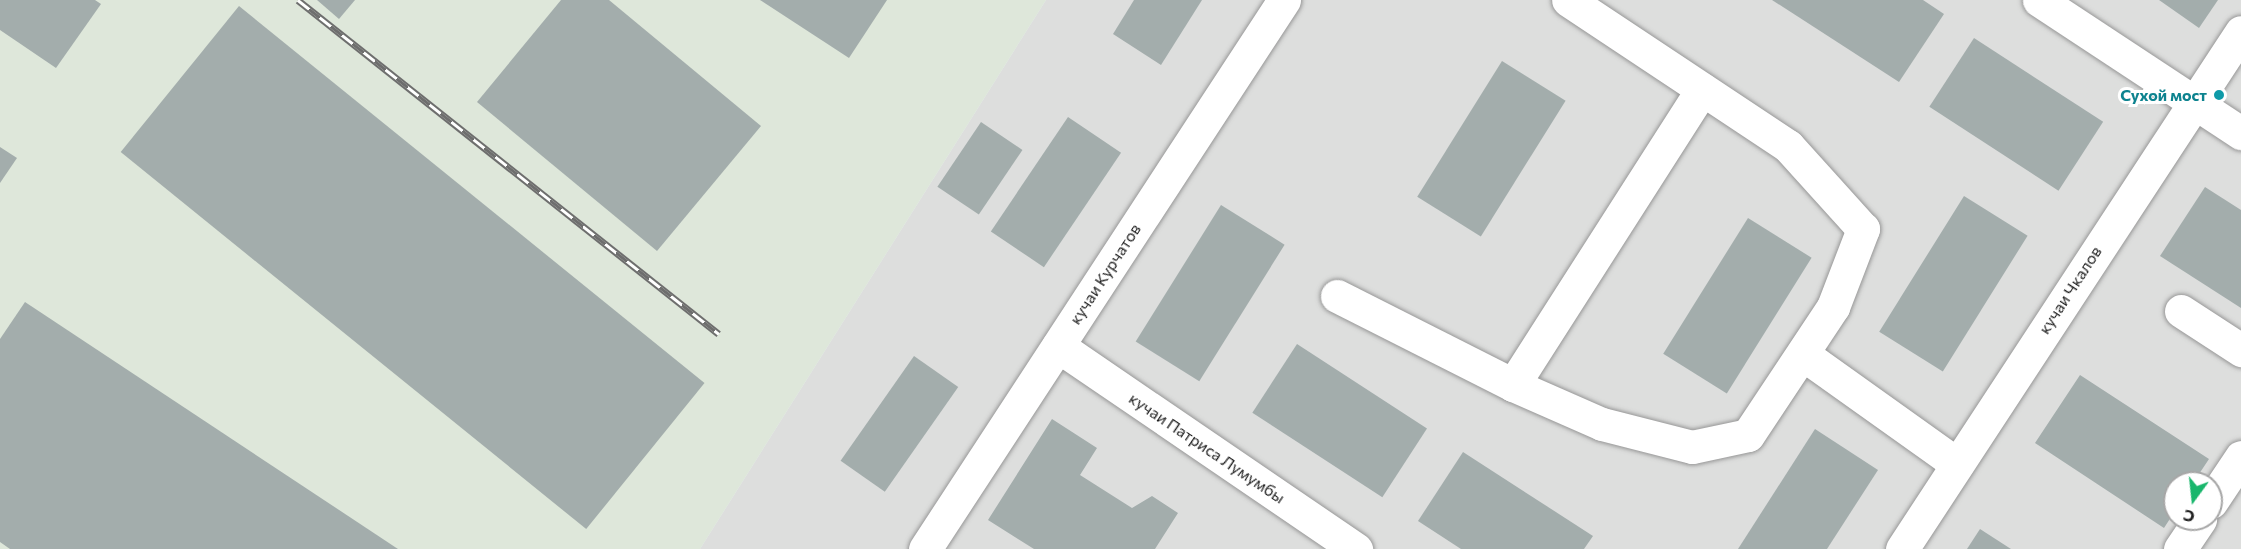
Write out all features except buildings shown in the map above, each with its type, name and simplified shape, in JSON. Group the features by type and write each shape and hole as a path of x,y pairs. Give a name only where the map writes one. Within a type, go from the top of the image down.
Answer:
{"street":[{"path":"1336,296 1513,385 1602,424 1692,447 1748,435 1804,355 1833,307 1863,228 1788,146 1568,0"},
{"path":"2039,0 2241,133"},
{"name":"кучаи Курчатов","path":"925,549 1282,1"},
{"name":"кучаи Чкалов","path":"1902,549 2193,101 2240,34"},
{"path":"1513,385 1702,89"},
{"path":"2181,312 2241,350"},
{"name":"кучаи Патриса Лумумбы","path":"1058,346 1356,549"},
{"path":"1804,355 1957,464"},
{"path":"2223,484 2241,457"},
{"path":"2180,549 2192,531"}],"shaded area":[{"path":"0,0 1046,0 700,549 0,549"},
{"path":"1046,0 2241,0 2241,549 700,549"}],"railway":[{"path":"298,0 719,334"}],"place":[{"name":"Сухой мост","path":"2219,95"}]}
